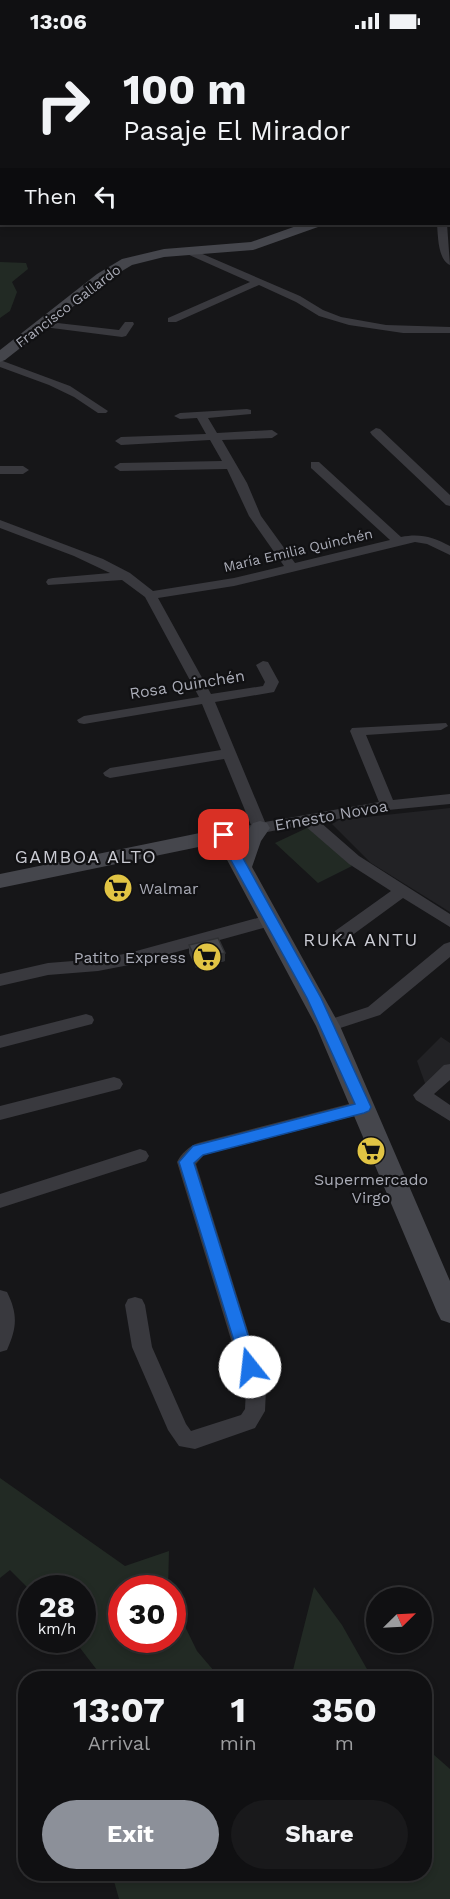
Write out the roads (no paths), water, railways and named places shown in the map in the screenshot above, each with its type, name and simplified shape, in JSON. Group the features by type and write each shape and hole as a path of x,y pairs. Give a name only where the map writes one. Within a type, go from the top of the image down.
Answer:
{"street":[{"name":"Francisco Gallardo","path":"0,357 102,277 127,262 164,253 252,246 310,225"},
{"path":"442,225 444,245 450,262"},
{"path":"191,252 298,298 323,314 363,324 418,331 450,330"},
{"path":"172,320 258,282"},
{"path":"40,324 122,334 129,324"},
{"path":"0,363 60,384 88,399 102,411"},
{"path":"180,416 247,412"},
{"path":"201,415 241,483 255,516 291,567"},
{"path":"376,432 450,502"},
{"path":"121,441 272,434"},
{"path":"120,467 229,465"},
{"path":"315,465 399,542"},
{"path":"0,470 23,470"},
{"path":"0,524 101,564 125,576 150,595 207,699 260,828 251,840 242,866"},
{"path":"438,544 450,536"},
{"name":"María Emilia Quinchén","path":"150,595 234,582 420,538 450,551"},
{"path":"53,582 125,576"},
{"name":"Rosa Quinchén","path":"84,720 269,689 272,682 262,665"},
{"path":"388,805 357,731 441,726"},
{"path":"110,773 231,753"},
{"name":"Ernesto Novoa","path":"0,881 178,843 306,819 388,805 450,799"},
{"path":"306,819 354,860 450,921"},
{"path":"224,835 328,1026 445,1293 450,1312"},
{"path":"178,843 209,846 242,866"},
{"path":"341,935 402,891"},
{"path":"0,980 48,969 98,965 129,959 272,920"},
{"path":"328,1026 375,1011 450,948"},
{"path":"0,1042 86,1020"},
{"path":"450,1070 422,1095 450,1114"},
{"path":"0,1113 114,1084"},
{"path":"135,1305 142,1347 178,1430 186,1440 195,1440 248,1422 255,1412 256,1389 186,1162 198,1150 364,1107"},
{"path":"0,1201 140,1156"},
{"path":"0,1344 7,1325 3,1305"}],"place":[{"name":"Walmar","path":"118,888"},
{"name":"Patito Express","path":"207,957"},
{"name":"Supermercado Virgo","path":"371,1151"}],"district":[{"name":"GAMBOA ALTO","path":"86,857"},
{"name":"RUKA ANTU","path":"361,940"}]}
